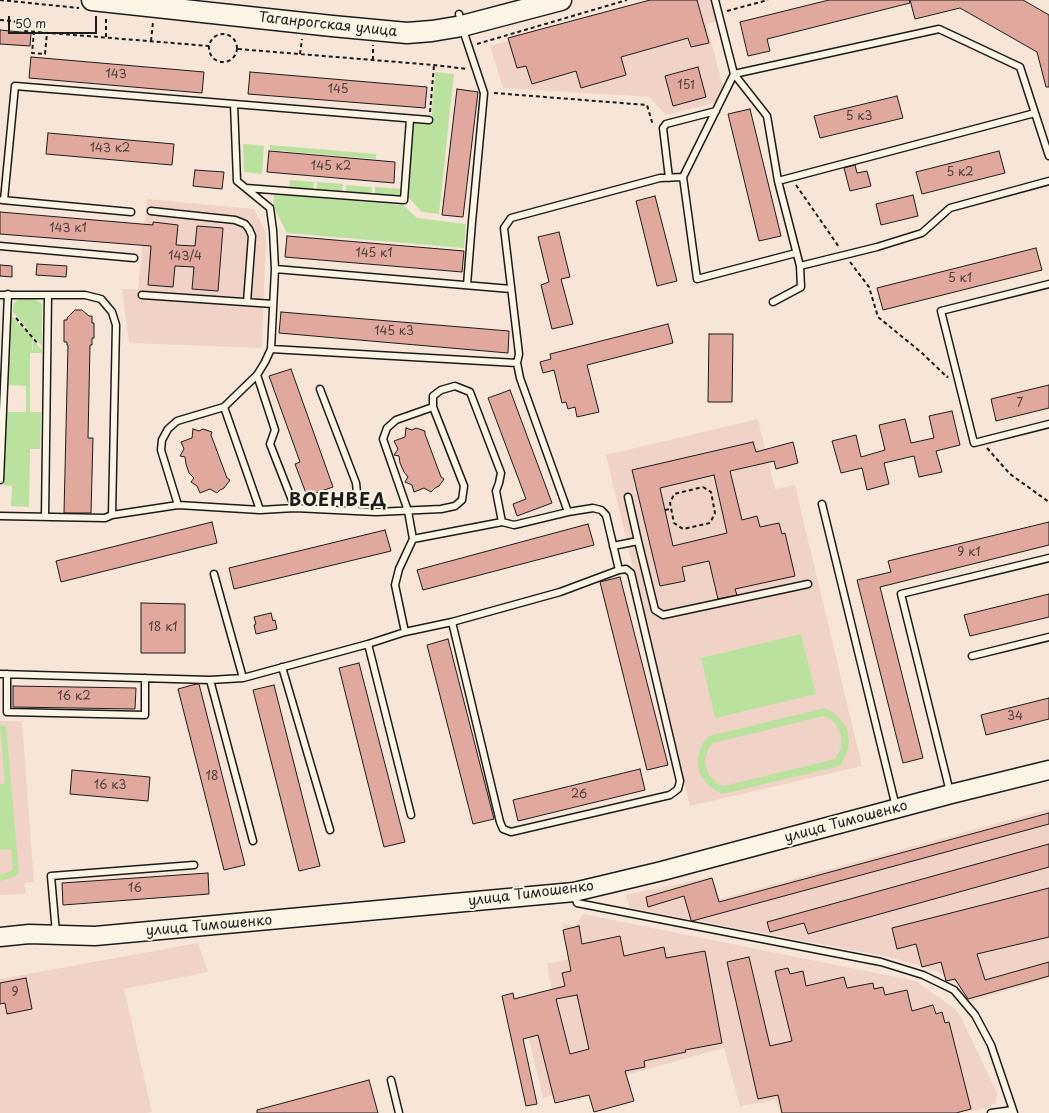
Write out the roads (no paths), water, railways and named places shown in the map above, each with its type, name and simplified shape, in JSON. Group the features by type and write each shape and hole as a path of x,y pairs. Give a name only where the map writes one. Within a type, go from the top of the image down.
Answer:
{"main road":[{"name":"Таганрогская улица","path":"208,0 407,20 461,20 560,0"},
{"name":"Таганрогская улица","path":"99,5 407,32 432,31 511,0"}],"street":[{"name":"улица Тимошенко","path":"4,934 95,936 574,892 662,871 951,794 1049,770"}],"lane":[{"path":"715,0 734,74 766,116 778,181 800,266 801,288 773,302"},
{"path":"461,20 468,46 484,92 467,285"},
{"path":"734,74 939,29 1020,67 1049,156"},
{"path":"734,74 683,177 697,279 796,253"},
{"path":"131,212 2,200 15,86 429,120"},
{"path":"178,505 161,450 162,440 168,429 177,421 224,407 257,375 271,349 275,269 270,208 237,181 234,104"},
{"path":"669,178 664,128 666,124 716,111"},
{"path":"778,181 1035,113"},
{"path":"246,188 404,200 410,119"},
{"path":"568,512 520,378 517,363 519,354 504,228 511,218 660,178 683,177"},
{"path":"800,266 877,247 922,233 950,208 1049,181"},
{"path":"151,211 235,220 245,224 250,229 252,236 247,302"},
{"path":"0,246 134,258"},
{"path":"275,269 511,289"},
{"path":"1049,284 941,311 974,443 1049,424"},
{"path":"0,480 8,294"},
{"path":"0,295 85,295 101,299 112,312 116,325 112,515"},
{"path":"45,517 48,295"},
{"path":"142,295 273,304"},
{"path":"271,349 517,363"},
{"path":"257,375 275,430 270,444 295,508"},
{"path":"0,516 105,518 112,515 178,505 260,510 295,508 355,512 408,511 441,509 455,506 462,500 464,486 433,407 433,396 442,390 455,386 470,392 501,473 496,491 502,522"},
{"path":"320,389 356,484 357,493 355,512"},
{"path":"224,407 260,510"},
{"path":"405,632 395,585 399,569 413,539 408,511 383,439 387,428 396,420 433,407"},
{"path":"628,497 655,610 663,615 808,584"},
{"path":"822,504 897,809"},
{"path":"413,539 502,522 514,525 568,512 593,508 601,510 606,515 619,570"},
{"path":"613,546 638,541"},
{"path":"951,794 901,594 1049,558"},
{"path":"145,678 145,715 7,712 3,674 145,678 210,680 243,678 368,644 405,632 452,622 560,592 619,570 626,569 631,573 680,781 678,789 670,795 511,832 503,829 500,822 452,622"},
{"path":"214,574 243,678"},
{"path":"972,656 1049,637"},
{"path":"368,644 411,815"},
{"path":"282,667 330,830"},
{"path":"210,680 253,841"},
{"path":"56,935 51,876 194,865"},
{"path":"574,892 577,903 881,962 923,975 954,990 975,1015 991,1045 1013,1111 991,1113"},
{"path":"390,1080 399,1113"}],"district":[{"name":"ВОЕНВЕД","path":"338,501"}]}
